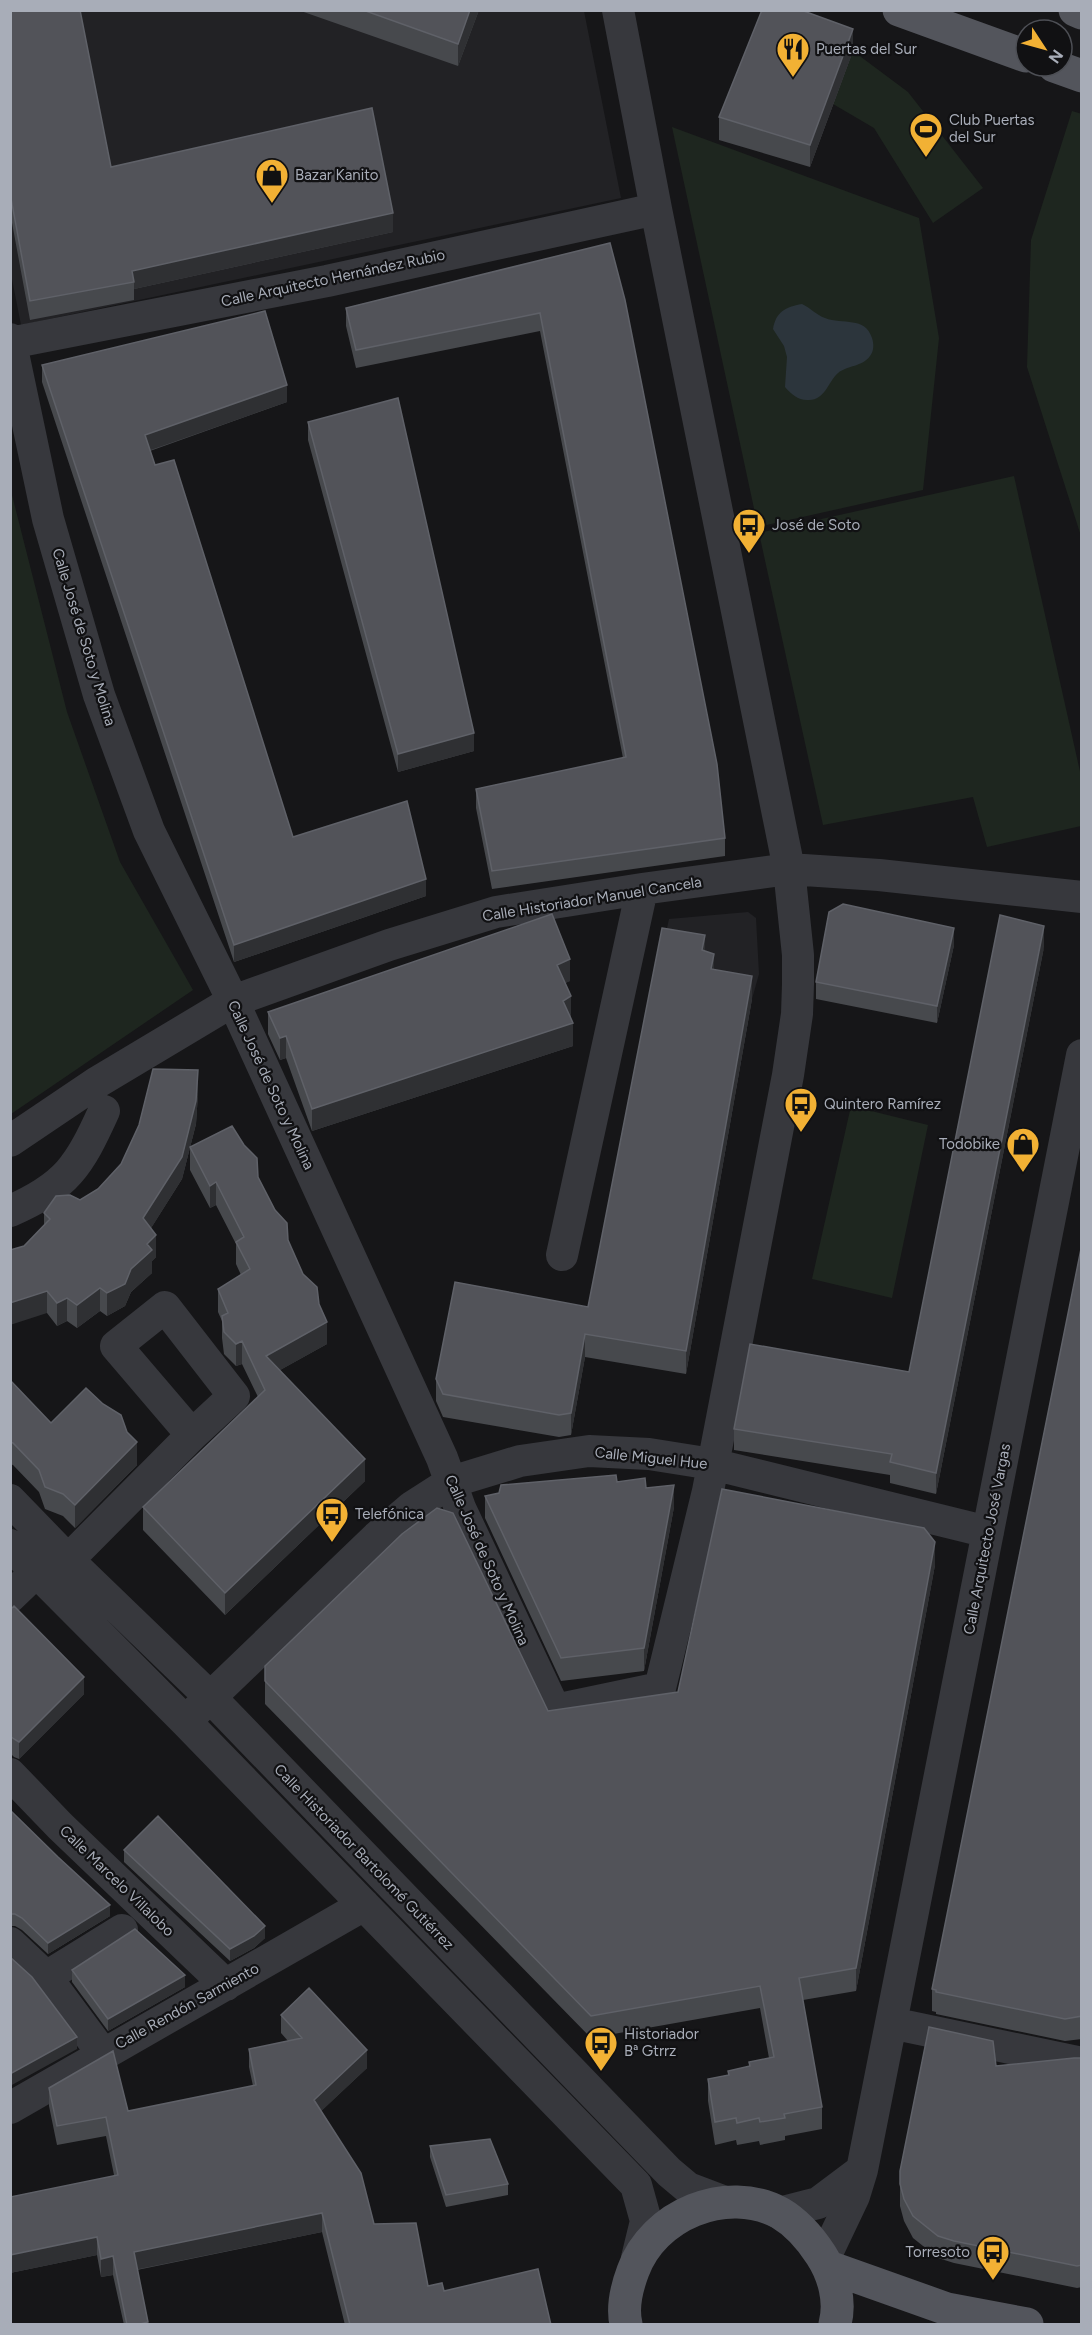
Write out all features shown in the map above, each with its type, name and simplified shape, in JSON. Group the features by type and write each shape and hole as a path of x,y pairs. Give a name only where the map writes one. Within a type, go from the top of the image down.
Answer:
{"main road":[{"path":"899,10 1014,52"},
{"path":"1075,10 1082,13"},
{"path":"626,2325 626,2288 637,2258 659,2230 689,2210 725,2202 753,2204 779,2213 809,2236 826,2263 836,2295 835,2325"},
{"path":"826,2263 947,2309 1027,2325"}],"street":[{"path":"618,10 789,870 798,955 797,1014 788,1075 712,1464"},
{"name":"Calle Arquitecto Hernández Rubio","path":"11,342 327,281 656,209"},
{"name":"Calle José de Soto y Molina","path":"11,342 48,519 99,695 149,831 233,1001 442,1458 460,1508 555,1710 660,1688 712,1464"},
{"name":"Calle Historiador Manuel Cancela","path":"10,1141 96,1083 233,1001 389,945 496,912 642,889 789,870 879,875 1082,897"},
{"path":"562,1255 642,889"},
{"name":"Calle Arquitecto José Vargas","path":"826,2263 854,2196 862,2170 1082,1055"},
{"path":"10,1211 39,1197 65,1179 88,1146 104,1111"},
{"path":"68,1560 192,1434"},
{"name":"Calle Miguel Hue","path":"185,1721 377,1537 412,1507 451,1482 520,1461 589,1451 649,1455 712,1464 988,1532"},
{"name":"Calle Historiador Bartolomé Gutiérrez","path":"10,1500 68,1560 210,1697 669,2172 688,2188 725,2202"},
{"path":"10,1545 185,1721 636,2185 646,2221 637,2258"},
{"path":"10,1597 36,1572"},
{"name":"Calle Marcelo Villalobo","path":"10,1774 60,1826 226,1985"},
{"name":"Calle Rendón Sarmiento","path":"10,2108 364,1905"},
{"path":"46,1977 122,1930"},
{"path":"10,1942 46,1977 103,2054"},
{"path":"891,2023 1082,2063"},
{"path":"779,2213 818,2204 862,2170"}],"shaded area":[{"path":"10,11 584,11 621,198 21,325 10,269"},
{"name":"Club Puertas del Sur","path":"853,51 908,92 983,188 933,223 874,128 833,104"},
{"path":"1072,111 1082,114 1081,536 1027,367 1031,240"},
{"path":"672,127 919,218 939,338 923,490 758,527"},
{"path":"802,304 825,318 859,324 869,331 873,345 867,360 838,373 823,394 809,400 796,397 785,387 787,357 784,346 773,329 776,318 782,311"},
{"path":"1014,476 1081,776 1081,826 987,847 973,797 823,825 759,533"},
{"path":"11,491 67,712 120,862 193,990 11,1114"},
{"path":"748,912 756,918 759,974 752,999 711,992 662,950 669,919"},
{"path":"851,1106 928,1125 892,1298 812,1279"}],"building":[{"path":"10,10 80,10 111,167 372,108 393,213 132,271 134,282 30,301 10,193"},
{"path":"363,10 470,10 458,44"},
{"name":"Puertas del Sur","path":"762,10 801,10 853,29 810,145 719,117"},
{"path":"610,243 625,300 717,764 725,838 492,871 476,789 626,757 540,313 356,350 346,308"},
{"path":"265,311 287,385 145,435 155,465 174,460 293,837 407,801 426,879 234,945 42,365"},
{"path":"398,398 474,733 398,754 308,422"},
{"path":"843,904 954,928 937,1006 816,982 829,912"},
{"path":"552,914 570,959 557,965 571,996 563,1001 573,1023 312,1109 286,1036 280,1038 268,1012"},
{"path":"1000,915 1044,926 936,1473 890,1462 892,1454 734,1429 750,1344 909,1372"},
{"path":"662,928 705,935 702,950 714,954 711,969 752,976 686,1351 585,1334 571,1413 559,1415 443,1394 436,1379 455,1282 588,1307"},
{"path":"153,1069 198,1070 196,1101 182,1157 143,1218 156,1235 147,1244 152,1250 131,1269 125,1284 107,1293 100,1288 77,1305 67,1298 57,1303 47,1291 10,1303 10,1250 24,1246 50,1219 44,1213 56,1196 70,1195 80,1200 98,1189 121,1164 139,1125"},
{"path":"232,1126 244,1145 257,1158 258,1177 275,1210 287,1223 288,1240 303,1274 317,1287 319,1304 327,1322 266,1356 365,1459 225,1593 143,1507 265,1390 242,1341 236,1344 224,1332 222,1316 228,1313 218,1289 250,1269 236,1242 244,1237 216,1182 210,1186 190,1147"},
{"path":"1082,1244 1082,2016 1065,2019 936,1992 932,1989"},
{"path":"10,1380 51,1423 86,1388 103,1404 121,1415 127,1432 137,1442 75,1505 63,1494 45,1487 39,1470 10,1442"},
{"path":"616,1475 617,1482 645,1478 646,1488 674,1485 644,1648 561,1658 485,1496 499,1493 501,1485"},
{"path":"722,1489 924,1528 935,1542 856,1968 799,1978 822,2107 784,2114 785,2118 760,2122 759,2118 737,2123 736,2118 715,2122 708,2079 729,2075 728,2071 750,2066 749,2062 774,2057 760,1986 591,2016 265,1681 265,1666 402,1534 437,1508 453,1513 548,1711 678,1692"},
{"path":"14,1606 84,1677 19,1742 10,1736 10,1610"},
{"path":"10,1810 110,1905 48,1943 22,1918 10,1914"},
{"path":"158,1816 265,1926 254,1936 230,1949 124,1850"},
{"path":"135,1929 185,1975 108,2019 72,1970"},
{"path":"10,1957 32,1977 77,2037 10,2074"},
{"path":"309,1988 367,2050 314,2100 361,2173 374,2224 416,2223 428,2286 442,2283 444,2291 538,2269 551,2325 350,2325 322,2213 134,2252 148,2322 136,2325 127,2325 113,2256 101,2259 97,2237 10,2255 10,2197 118,2175 106,2117 57,2126 49,2088 113,2051 128,2111 256,2085 249,2049 302,2038 281,2015"},
{"path":"929,2027 993,2041 996,2066 1082,2058 1082,2265 1077,2266 954,2241 938,2236 913,2216 904,2199 900,2184 900,2171"},
{"path":"490,2139 508,2184 446,2195 430,2146"}],"place":[{"name":"Puertas del Sur","path":"793,78"},
{"name":"Club Puertas del Sur","path":"926,158"},
{"name":"Bazar Kanito","path":"272,204"},
{"name":"José de Soto","path":"749,554"},
{"name":"Quintero Ramírez","path":"801,1133"},
{"name":"Todobike","path":"1023,1173"},
{"name":"Telefónica","path":"332,1543"},
{"name":"Historiador Bª Gtrrz","path":"601,2072"},
{"name":"Torresoto","path":"993,2281"}]}
